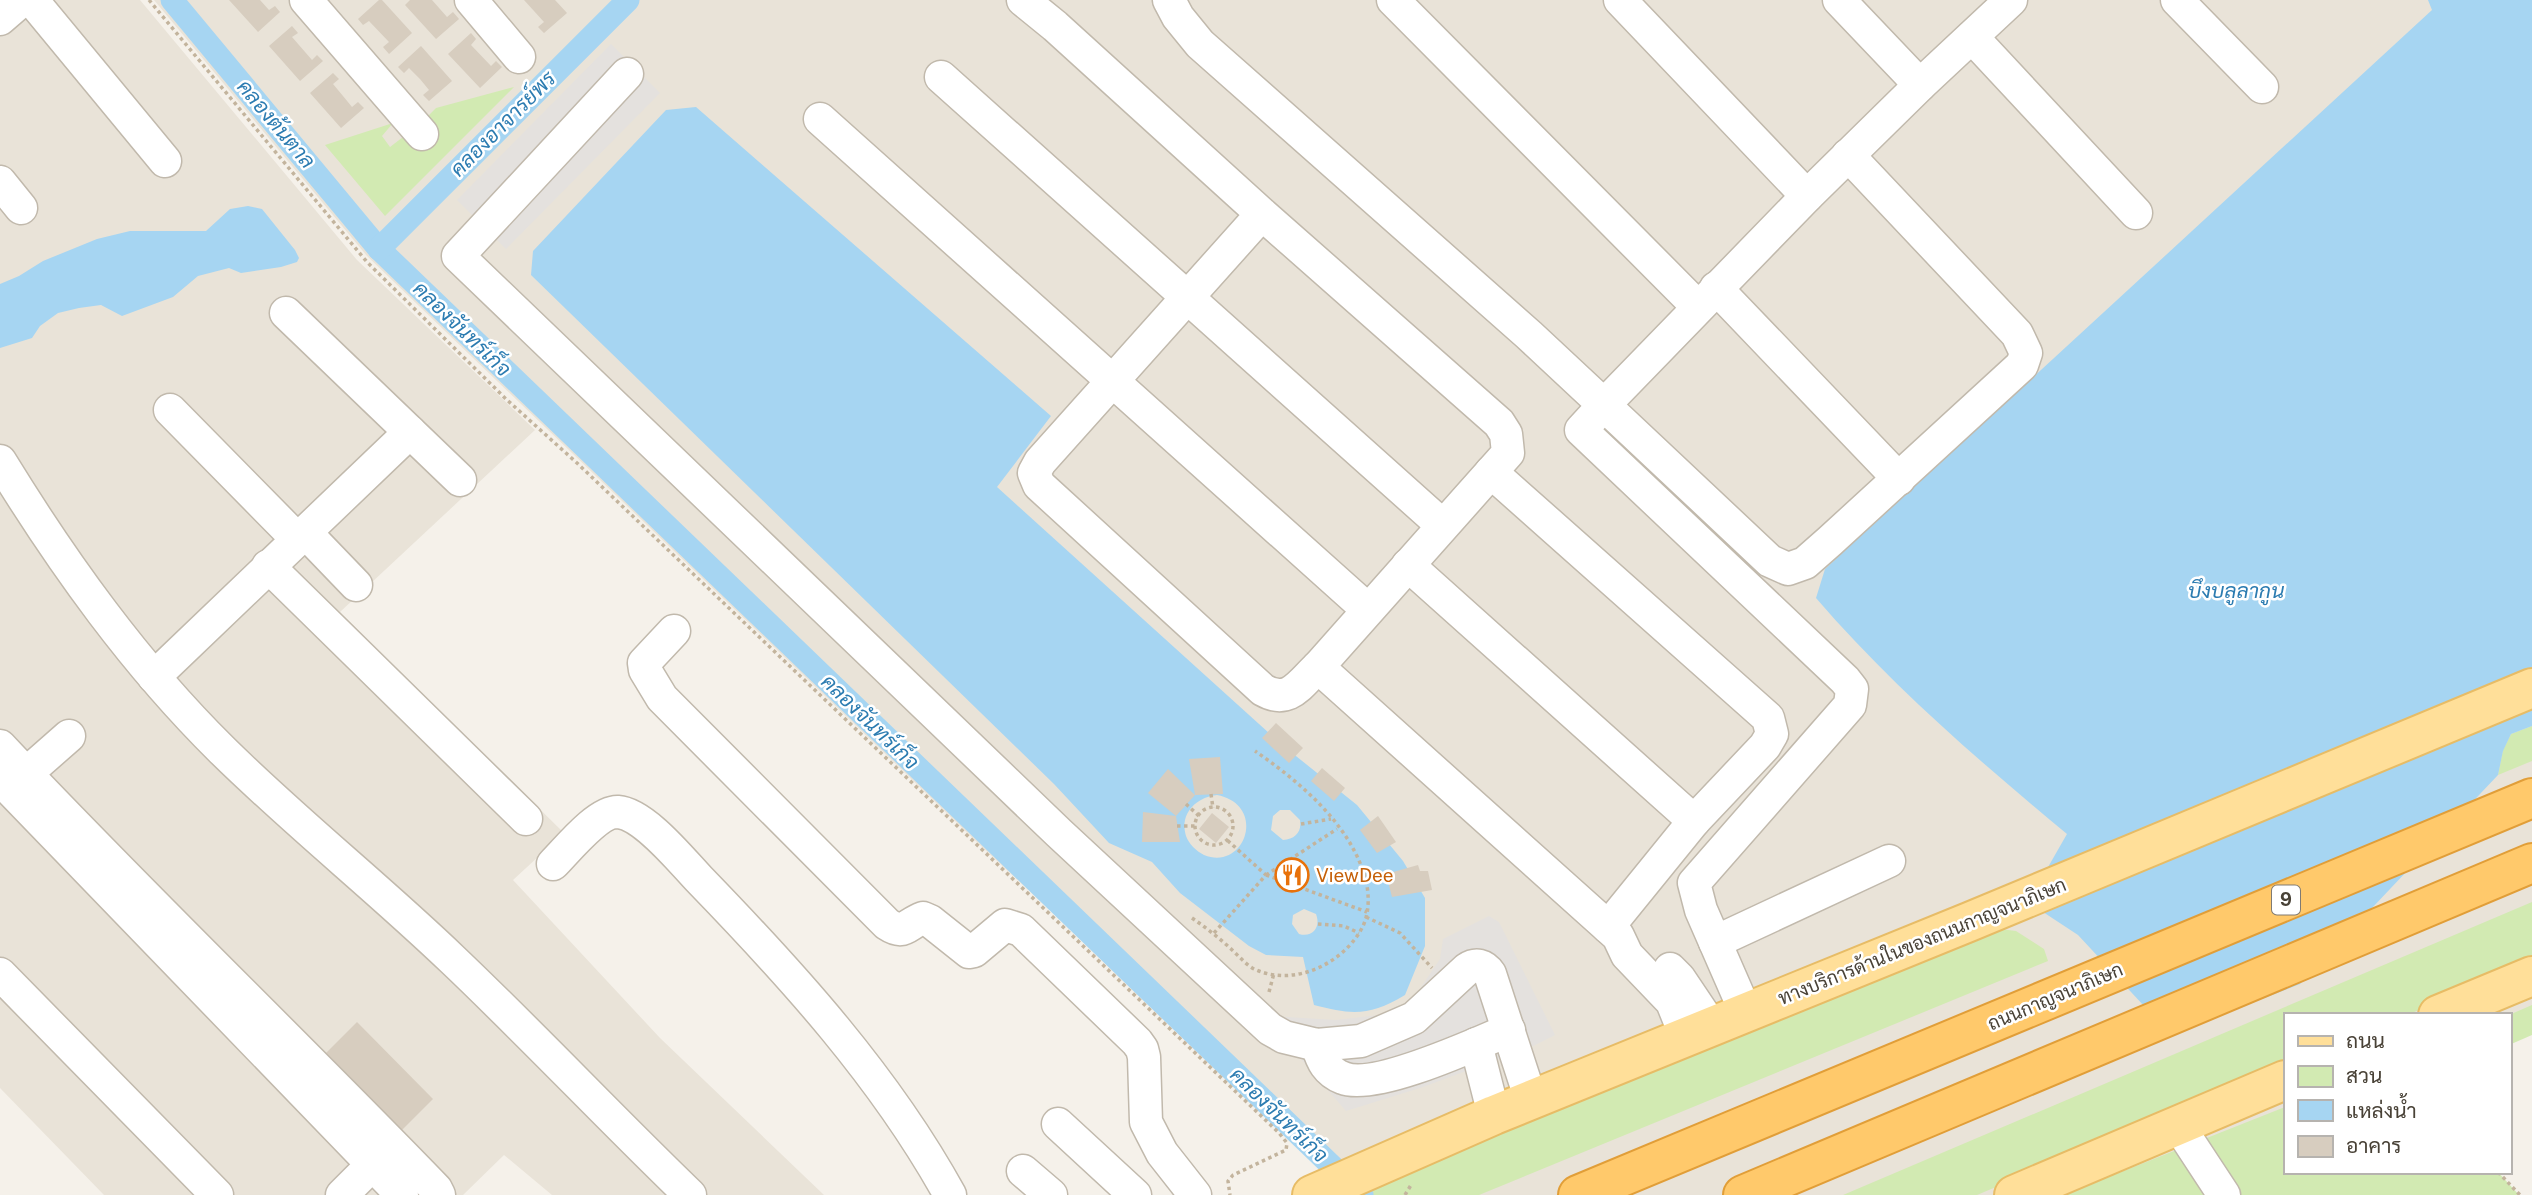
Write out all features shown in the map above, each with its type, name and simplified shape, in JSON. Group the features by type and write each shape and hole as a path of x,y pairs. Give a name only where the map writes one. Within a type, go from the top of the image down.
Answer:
{"highway":[{"name":"ถนนกาญจนาภิเษก","path":"1578,1195 2531,799"},
{"path":"1743,1195 2532,863"}],"main road":[{"name":"ทางบริการด้านในของถนนกาญจนาภิเษก","path":"1312,1195 1494,1115 1969,922 2532,688"},
{"path":"2443,1013 2532,976"},
{"path":"2014,1195 2284,1080"}],"street":[{"path":"0,19 22,0"},
{"path":"32,0 165,161"},
{"path":"306,0 409,130"},
{"path":"471,0 519,57"},
{"path":"1023,0 1499,424 1507,434 1508,453 1318,667 1291,692 1282,696 1273,696 1263,690 1038,485 1034,473 1040,462 1112,380 1262,214"},
{"path":"1169,0 1178,17 1200,44 1529,335 1769,561 1788,569 1805,563 2005,383 2022,365 2026,353 2017,334 1848,155"},
{"path":"1393,0 1899,479"},
{"path":"1620,0 1807,196"},
{"path":"1839,0 1920,85"},
{"path":"1318,667 1613,931 1627,955 1672,1002 1715,1026 1715,942 1701,910 1694,883 1850,705 1852,689 1581,430 1848,155 2011,0"},
{"path":"2177,0 2262,88"},
{"path":"1972,37 2136,213"},
{"path":"627,74 458,256 1059,833 1277,1034 1317,1045 1361,1041 1414,1018 1467,969 1476,965 1490,974 1531,1100"},
{"path":"941,77 1442,526"},
{"path":"820,119 1367,609"},
{"path":"0,182 21,208"},
{"path":"286,313 460,480"},
{"path":"170,410 356,585"},
{"path":"154,677 410,432"},
{"path":"0,461 36,520 84,589 154,677 222,750 453,960 690,1195"},
{"path":"1491,472 1768,718 1772,734 1765,746 1694,821 1613,931"},
{"path":"1408,565 1694,821"},
{"path":"268,566 526,819"},
{"path":"674,631 644,663 645,670 662,698 887,924 896,930 902,930 923,918 969,952 974,951 1005,925 1013,926 1021,930 1137,1042 1144,1057 1146,1122 1162,1153 1195,1195"},
{"path":"9,785 69,736"},
{"path":"0,746 9,785 383,1155 436,1189 439,1195"},
{"path":"553,864 601,817 616,812 640,821 785,968 893,1106 931,1160 950,1195"},
{"path":"1715,942 1889,861"},
{"path":"0,974 216,1195"},
{"path":"0,1004 186,1195"},
{"path":"1317,1045 1323,1063 1333,1073 1350,1081 1363,1081 1415,1068 1509,1030"},
{"path":"1476,1044 1494,1115"},
{"path":"1058,1124 1135,1195"},
{"path":"2178,1125 2224,1195"},
{"path":"342,1195 383,1155"},
{"path":"383,1155 402,1195"},
{"path":"1023,1171 1051,1195"}],"path":[{"path":"149,0 367,262 506,399 577,463 1279,1133 1287,1143 1286,1150 1233,1175 1228,1181 1230,1195"},
{"path":"1255,751 1315,798 1338,828 1362,867 1367,890 1366,915 1359,933 1337,957 1322,966 1293,975 1252,968 1214,933 1266,875 1338,828"},
{"path":"1211,794 1213,808"},
{"path":"1186,804 1199,816"},
{"path":"1213,808 1222,810 1231,819 1233,831 1220,844 1208,844 1199,837 1195,826 1199,816 1213,808"},
{"path":"1301,824 1331,819"},
{"path":"1177,826 1195,826"},
{"path":"1227,839 1266,875 1366,915 1400,933 1424,959"},
{"path":"1318,924 1344,926 1359,933"},
{"path":"2500,1174 2520,1195"}],"shaded area":[{"path":"0,0 140,0 357,260 535,430 340,612 564,833 513,880 660,1038 824,1195 552,1195 504,1155 463,1195 104,1195 0,1088"},
{"path":"154,0 2532,0 2532,1007 2511,1014 2284,1013 2284,1108 2073,1195 1355,1195 980,845 367,256"},
{"path":"611,44 660,93 506,249 457,200"},
{"path":"1489,916 1499,922 1555,1035 1531,1047 1423,1087 1346,1111 1294,1051 1270,1016 1336,1020 1379,1015 1411,1002 1440,959 1443,939"}],"green space":[{"path":"514,87 385,216 325,145 393,123 382,136 390,147 403,137 419,146 425,119 436,108"},
{"path":"2532,726 2532,761 2498,775 2503,750 2511,734"},
{"path":"2532,902 2532,963 2412,1013 2284,1013 2284,1065 1977,1195 1843,1195"},
{"path":"1984,927 2016,931 2044,949 2048,961 1479,1195 1373,1195 1368,1190"},
{"path":"2532,1005 2532,1035 2511,1044 2511,1014"},
{"path":"2284,1107 2284,1174 2500,1174 2519,1195 2063,1195"}],"water":[{"name":"บึงบลูลากูน","path":"2428,0 2532,0 2532,726 2511,734 2503,751 2498,775 2300,984 2171,1035 2078,935 2028,902 2067,834 2001,779 1905,692 1816,598 1825,569 2432,10"},
{"path":"696,107 1051,416 997,487 1281,744 1357,805 1403,861 1425,898 1425,946 1405,995 1381,1007 1361,1012 1339,1011 1314,1005 1303,957 1266,955 1249,946 1180,893 1152,862 1109,843 1054,784 531,275 533,251 666,110","holes":["1217,795 1233,801 1242,811 1246,823 1240,846 1230,854 1218,858 1204,855 1186,836 1187,813 1210,796","1280,810 1290,810 1300,820 1299,831 1283,840 1271,830 1273,816","1304,909 1316,914 1317,927 1312,933 1299,934 1292,924 1293,915"]},
{"path":"248,206 262,209 295,250 299,258 297,262 241,273 229,268 198,276 173,297 122,316 101,305 58,313 40,326 32,338 0,348 0,284 43,261 97,239 130,231 206,231 230,209"}],"building":[{"path":"229,0 260,0 269,10 275,6 280,12 258,32"},
{"path":"382,0 412,33 389,54 383,47 389,42 369,21 363,25 358,19"},
{"path":"410,0 432,0 447,17 453,12 459,19 436,39 405,5"},
{"path":"524,0 555,0 567,13 544,33 538,27 544,22"},
{"path":"292,26 298,33 292,37 312,60 317,55 323,61 300,81 269,46"},
{"path":"471,33 476,39 471,45 491,66 496,61 502,67 480,88 448,54"},
{"path":"421,46 452,81 429,101 423,95 429,90 420,79 409,68 404,73 398,67"},
{"path":"333,73 339,79 333,84 352,107 358,102 364,108 341,128 310,93"},
{"path":"1276,723 1303,748 1289,763 1262,738"},
{"path":"1220,757 1223,794 1195,795 1189,759"},
{"path":"1322,768 1345,788 1334,801 1311,781"},
{"path":"1168,769 1195,795 1176,816 1148,793"},
{"path":"1143,812 1176,816 1180,842 1142,842"},
{"path":"1212,813 1229,827 1216,843 1199,829"},
{"path":"1378,816 1396,842 1377,853 1360,830"},
{"path":"1418,865 1420,871 1428,871 1432,890 1392,897 1386,874"},
{"path":"357,1022 433,1099 400,1132 323,1056"}],"waterway":[{"name":"คลองจันทร์เก็จ","path":"172,0 379,249 1362,1195"},
{"name":"คลองอาจารย์พร","path":"379,249 628,0"}],"place":[{"name":"ViewDee","path":"1292,875"}],"water label":[{"name":"คลองต้นตาล","path":"276,124"}]}
